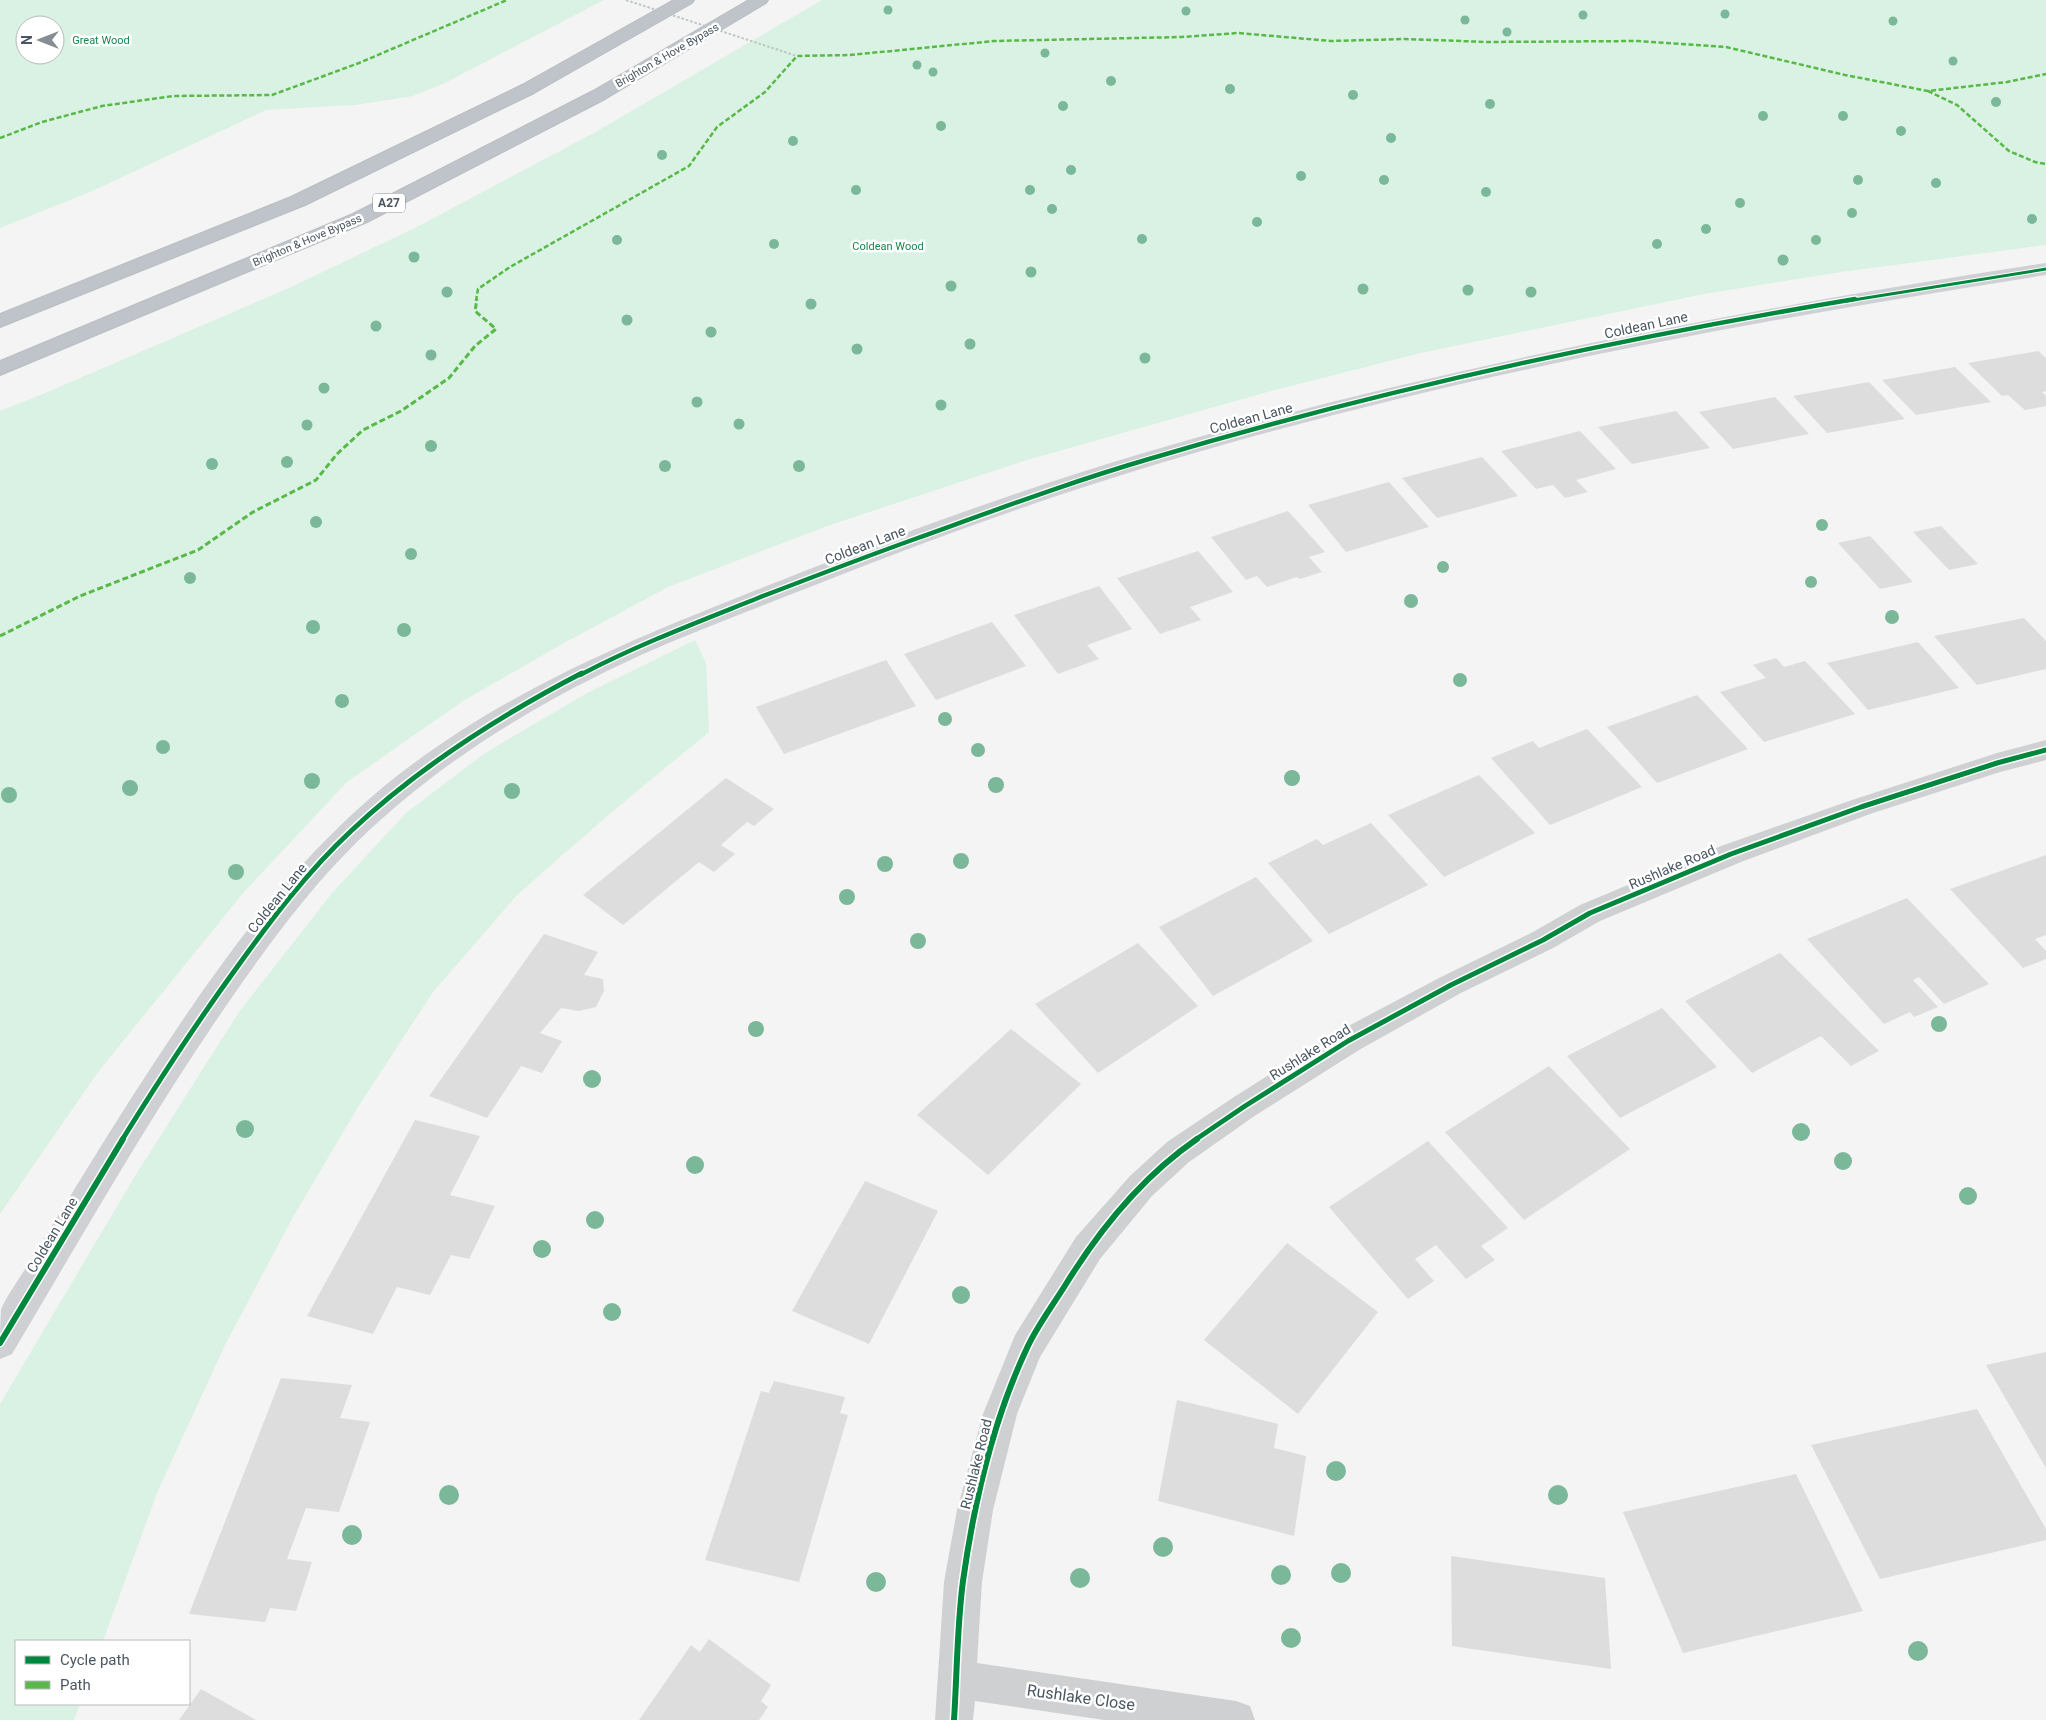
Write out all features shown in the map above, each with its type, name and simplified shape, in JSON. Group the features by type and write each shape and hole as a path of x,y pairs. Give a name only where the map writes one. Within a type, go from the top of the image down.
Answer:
{"highway":[{"path":"0,321 298,201 528,89 686,0"},
{"name":"Brighton & Hove Bypass","path":"0,369 360,218 599,95 760,0"}],"street":[{"name":"Coldean Lane","path":"0,1343 128,1131 195,1028 280,909 312,870 350,832 406,783 496,721 560,685 627,652 681,629 857,559 1099,474 1269,424 1486,371 1669,332 1897,291 2046,269"},
{"name":"Rushlake Road","path":"954,1720 963,1582 975,1510 1000,1414 1027,1347 1088,1248 1141,1186 1178,1152 1245,1106 1355,1037 1590,913 1731,854 1852,810 1997,763 2046,750"},
{"name":"Rushlake Close","path":"956,1679 1236,1720"}],"path":[{"path":"626,0 797,56"}],"green space":[{"name":"Great Wood","path":"0,0 604,0 445,83 413,96 355,105 266,110 90,192 0,228"},
{"name":"Coldean Wood","path":"822,0 2046,0 2046,245 1841,272 1704,294 1421,353 1271,391 1027,460 830,525 668,587 564,643 463,701 347,782 244,892 98,1072 0,1214 0,411 289,288 415,228 592,134"},
{"path":"695,640 706,663 709,732 613,811 518,894 433,992 358,1107 293,1217 224,1347 157,1493 103,1640 15,1640 15,1705 80,1705 74,1720 0,1720 0,1404 135,1176 239,1012 332,893 406,813 485,753 587,693"}],"building":[{"path":"2038,351 2046,358 2046,391 2042,392 2046,396 2046,406 2025,410 2008,395 2002,396 1968,363"},
{"path":"1955,367 1991,402 1916,415 1882,380"},
{"path":"1869,382 1905,419 1827,433 1793,396"},
{"path":"1775,397 1809,434 1733,449 1699,412"},
{"path":"1676,411 1710,448 1632,464 1598,427"},
{"path":"1580,431 1616,469 1576,480 1588,492 1565,498 1553,485 1536,489 1501,451"},
{"path":"1482,457 1518,496 1437,518 1402,478"},
{"path":"1389,482 1429,527 1346,552 1308,505"},
{"path":"1288,511 1325,552 1309,557 1322,572 1300,579 1297,577 1267,587 1257,576 1246,580 1211,537"},
{"path":"1941,526 1978,564 1949,570 1913,532"},
{"path":"1870,536 1913,582 1880,589 1838,543"},
{"path":"1198,551 1233,592 1190,607 1201,620 1160,634 1117,578"},
{"path":"1099,586 1132,629 1087,645 1099,659 1058,674 1014,615"},
{"path":"2024,618 2046,641 2046,669 1977,685 1934,636"},
{"path":"992,622 1026,666 936,700 904,654"},
{"path":"1918,642 1959,688 1868,710 1827,663"},
{"path":"1776,658 1784,667 1805,661 1855,714 1764,742 1720,692 1766,678 1753,665"},
{"path":"886,660 916,706 784,754 756,707"},
{"path":"1697,695 1748,749 1657,783 1607,727"},
{"path":"1587,729 1642,787 1550,825 1491,758 1533,741 1539,748"},
{"path":"1479,775 1535,833 1444,877 1388,815"},
{"path":"726,778 774,809 754,826 747,822 721,845 735,854 714,872 699,862 623,925 583,895"},
{"path":"1371,823 1428,885 1329,934 1268,863 1317,839 1323,845"},
{"path":"2046,855 2046,935 2035,939 2046,951 2046,959 2023,968 1950,889"},
{"path":"1256,877 1313,941 1213,996 1159,927"},
{"path":"1907,898 1989,984 1944,1004 1919,977 1913,980 1938,1007 1914,1017 1910,1012 1884,1024 1807,939"},
{"path":"544,934 598,952 584,975 603,979 604,991 596,1007 579,1011 561,1008 540,1033 562,1041 542,1073 521,1066 487,1118 429,1096"},
{"path":"1138,943 1198,1006 1098,1073 1035,1004"},
{"path":"1780,953 1879,1051 1851,1066 1821,1036 1752,1073 1685,1001"},
{"path":"1662,1008 1717,1067 1620,1118 1567,1056"},
{"path":"1011,1029 1081,1084 988,1175 917,1115"},
{"path":"1549,1066 1630,1149 1524,1220 1445,1132"},
{"path":"415,1120 480,1136 450,1195 495,1206 469,1259 451,1255 430,1295 397,1287 373,1334 307,1316"},
{"path":"1428,1141 1508,1228 1481,1246 1495,1260 1466,1279 1436,1245 1415,1259 1434,1281 1408,1299 1329,1207"},
{"path":"865,1181 938,1211 869,1344 792,1311"},
{"path":"1287,1243 1378,1312 1298,1414 1204,1340"},
{"path":"2046,1352 2046,1468 1986,1365"},
{"path":"281,1378 352,1385 340,1418 370,1422 339,1512 306,1508 287,1559 312,1562 296,1611 270,1608 265,1622 189,1614"},
{"path":"774,1381 845,1397 840,1413 848,1415 799,1582 705,1560 761,1391 769,1393"},
{"path":"1177,1400 1278,1424 1274,1448 1306,1456 1294,1536 1158,1501"},
{"path":"1977,1409 2046,1529 2046,1540 1880,1579 1811,1445"},
{"path":"1796,1474 1863,1611 1683,1653 1623,1512"},
{"path":"1451,1556 1605,1578 1611,1669 1452,1646"},
{"path":"709,1639 771,1685 761,1701 768,1707 759,1720 639,1720 691,1645 700,1652"},
{"path":"201,1689 256,1720 179,1720"}],"marked path":[{"path":"0,138 42,122 102,106 173,96 272,95 359,63 507,0"},
{"path":"0,636 80,596 198,550 253,512 316,480 337,454 363,430 401,411 449,378 475,346 496,329 475,311 478,289 510,267 689,166 717,127 765,92 797,56 850,55 994,41 1182,37 1238,33 1331,41 1405,39 1487,42 1638,41 1726,47 1845,75 1928,91 2007,82 2046,74"},
{"path":"1928,91 1957,105 2009,151 2035,162 2046,164"}],"cycle path":[{"path":"0,1343 157,1085 261,934 295,891 351,831 413,777 481,730 552,689 626,652 668,634 876,553 1099,474 1262,427 1373,398 1596,348 1820,305 2046,269"},
{"path":"954,1720 963,1582 975,1510 1000,1414 1027,1347 1088,1248 1141,1186 1178,1152 1245,1106 1348,1041 1451,985 1543,940 1590,913 1731,854 1861,807 1997,763 2046,750"}]}
